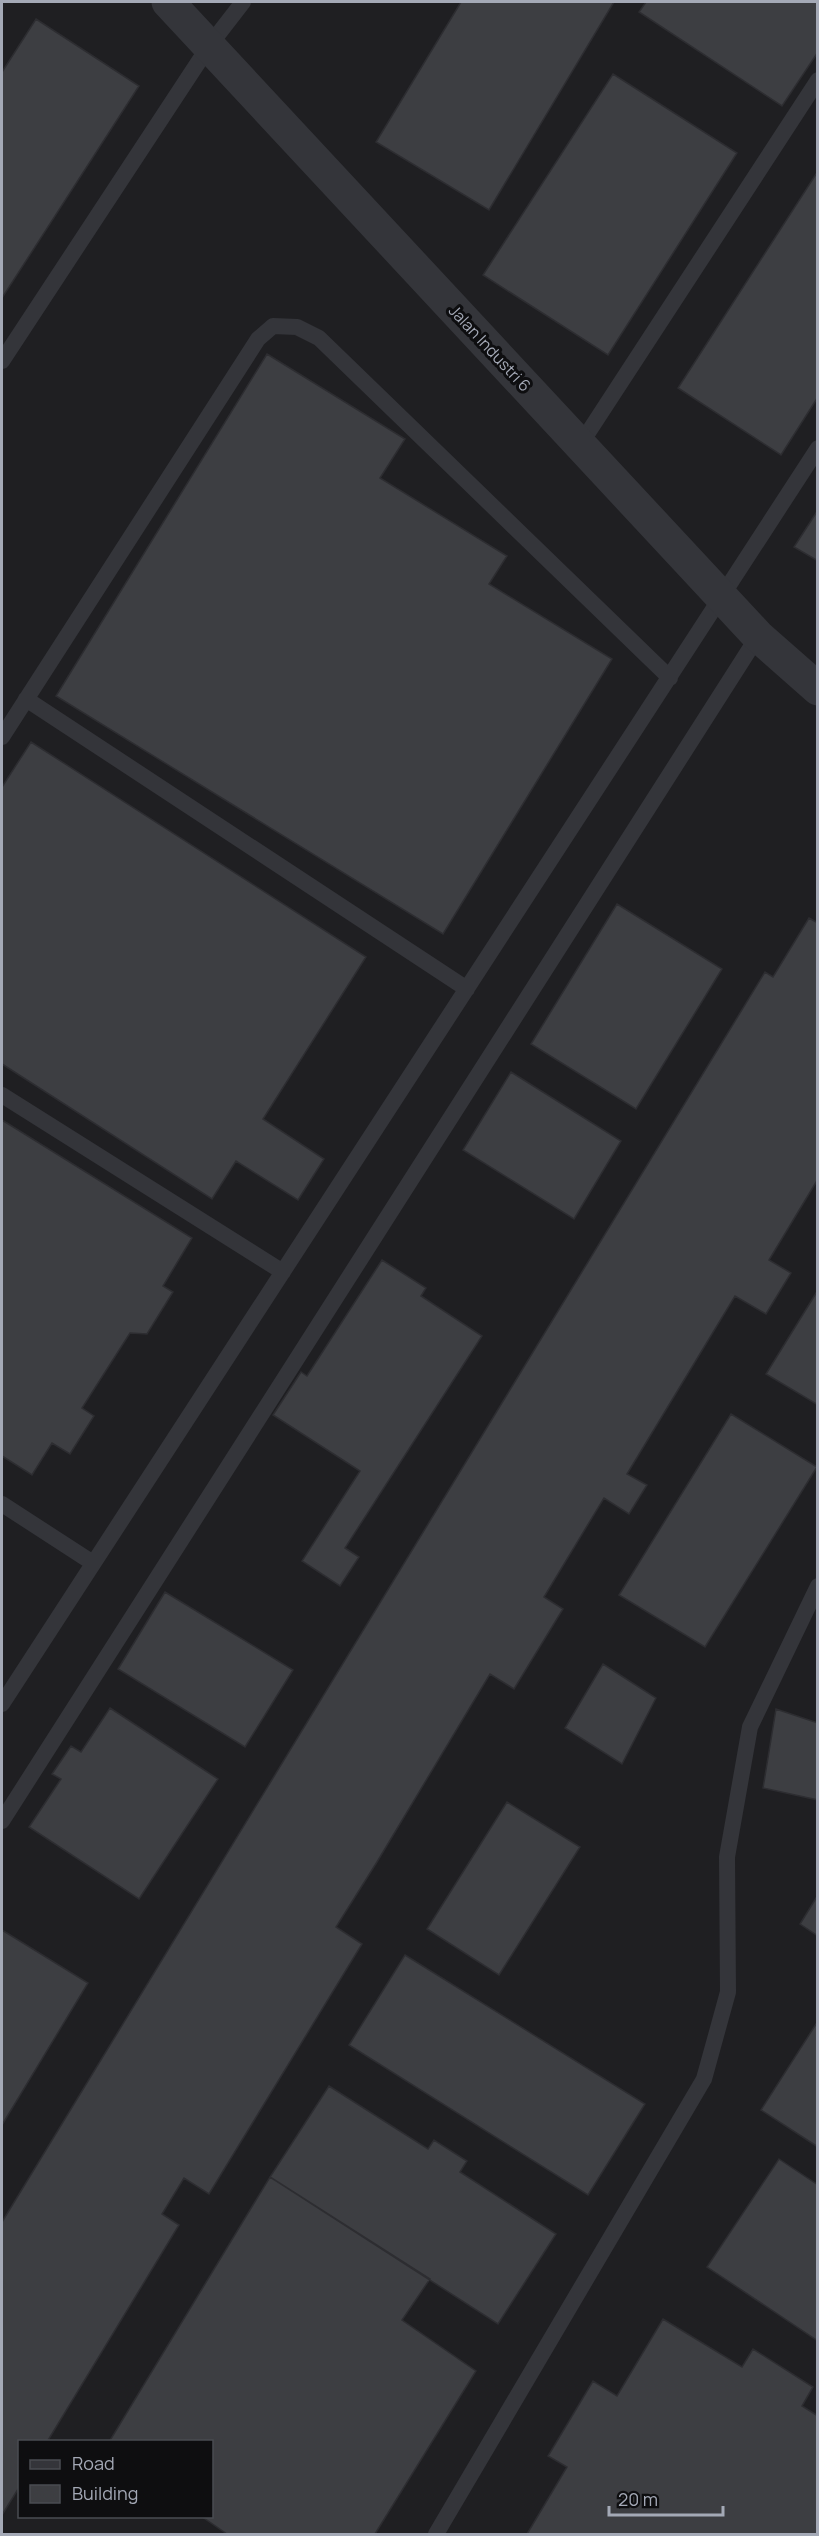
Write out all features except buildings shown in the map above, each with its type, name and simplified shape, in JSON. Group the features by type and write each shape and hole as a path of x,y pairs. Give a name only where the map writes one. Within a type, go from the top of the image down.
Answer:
{"street":[{"name":"Jalan Industri 6","path":"168,2 722,598 758,636 818,689"}],"lane":[{"path":"2,361 209,46 243,2"},
{"path":"580,445 818,80"},
{"path":"2,737 258,339 273,326 297,327 319,338 670,678"},
{"path":"2,1704 818,448"},
{"path":"2,1821 758,636"},
{"path":"26,699 467,988"},
{"path":"2,1095 283,1272"},
{"path":"2,1504 93,1563"},
{"path":"436,2535 704,2079 728,1992 727,1857 750,1727 818,1586"}],"shaded area":[{"path":"2,2 817,2 817,2534 2,2534"}]}
